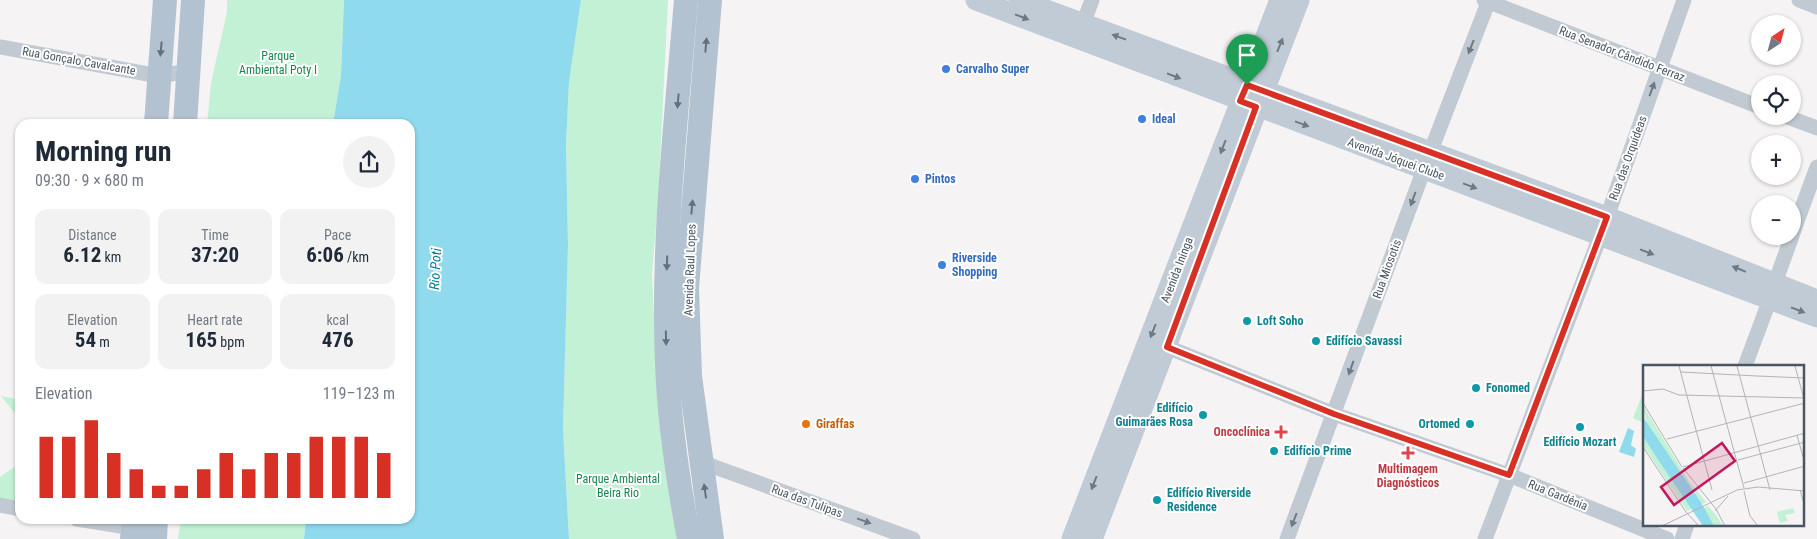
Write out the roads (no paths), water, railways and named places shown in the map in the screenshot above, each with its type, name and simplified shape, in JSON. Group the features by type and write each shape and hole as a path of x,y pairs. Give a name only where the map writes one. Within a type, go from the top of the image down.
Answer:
{"main road":[{"path":"156,119 165,0"},
{"path":"185,119 193,0"},
{"name":"Avenida Raul Lopes","path":"686,0 668,217 666,290 667,364 678,486 689,539"},
{"name":"Avenida Raul Lopes","path":"710,0 687,288 690,376 712,539"},
{"name":"Avenida Jóquei Clube","path":"976,0 1251,96 1604,226 1772,291 1817,317"},
{"name":"Avenida Jóquei Clube","path":"1019,0 1083,24 1251,96"},
{"name":"Avenida Ininga","path":"1092,539 1167,347 1251,96 1280,0"},
{"name":"Avenida Ininga","path":"1072,539 1251,96 1298,0"},
{"name":"Avenida Jóquei Clube","path":"1772,291 1817,300"},
{"path":"155,539 156,524"}],"street":[{"path":"1083,24 1092,0"},
{"name":"Rua das Orquídeas","path":"1485,539 1604,226 1684,0"},
{"path":"1799,0 1817,7"},
{"name":"Rua Senador Cândido Ferraz","path":"1487,1 1659,70 1751,104"},
{"name":"Rua Miosotis","path":"1287,539 1487,1"},
{"name":"Rua Gonçalo Cavalcante","path":"0,47 159,76 189,71"},
{"path":"1801,122 1817,128"},
{"path":"1801,211 1817,167"},
{"path":"1745,365 1789,245"},
{"name":"Rua Gardênia","path":"1167,347 1334,414 1509,475 1668,539"},
{"name":"Rua das Tulipas","path":"701,462 913,539"},
{"path":"0,506 15,508"},
{"path":"105,524 133,529"},
{"path":"1682,539 1687,526"}],"water":[{"name":"Rio Poti","path":"344,0 581,0 569,82 566,145 568,245 563,429 569,539 304,539 306,524 415,524 415,119 334,119 341,75"},
{"path":"1628,428 1634,431 1631,445 1636,449 1634,457 1619,452"}],"place":[{"name":"Carvalho Super","path":"946,69"},
{"name":"Ideal","path":"1142,119"},
{"name":"Pintos","path":"915,179"},
{"name":"Riverside Shopping","path":"942,265"},
{"name":"Loft Soho","path":"1247,321"},
{"name":"Edifício Savassi","path":"1316,341"},
{"name":"Fonomed","path":"1476,388"},
{"name":"Edifício Guimarães Rosa","path":"1203,415"},
{"name":"Giraffas","path":"806,424"},
{"name":"Ortomed","path":"1470,424"},
{"name":"Edifício Mozart","path":"1580,427"},
{"name":"Oncoclínica","path":"1281,432"},
{"name":"Edifício Prime","path":"1274,451"},
{"name":"Multimagem Diagnósticos","path":"1408,453"},
{"name":"Edifício Riverside Residence","path":"1157,500"}],"park label":[{"name":"Parque Ambiental Poty I","path":"278,63"},
{"name":"Parque Ambiental Beira Rio","path":"618,486"}]}
